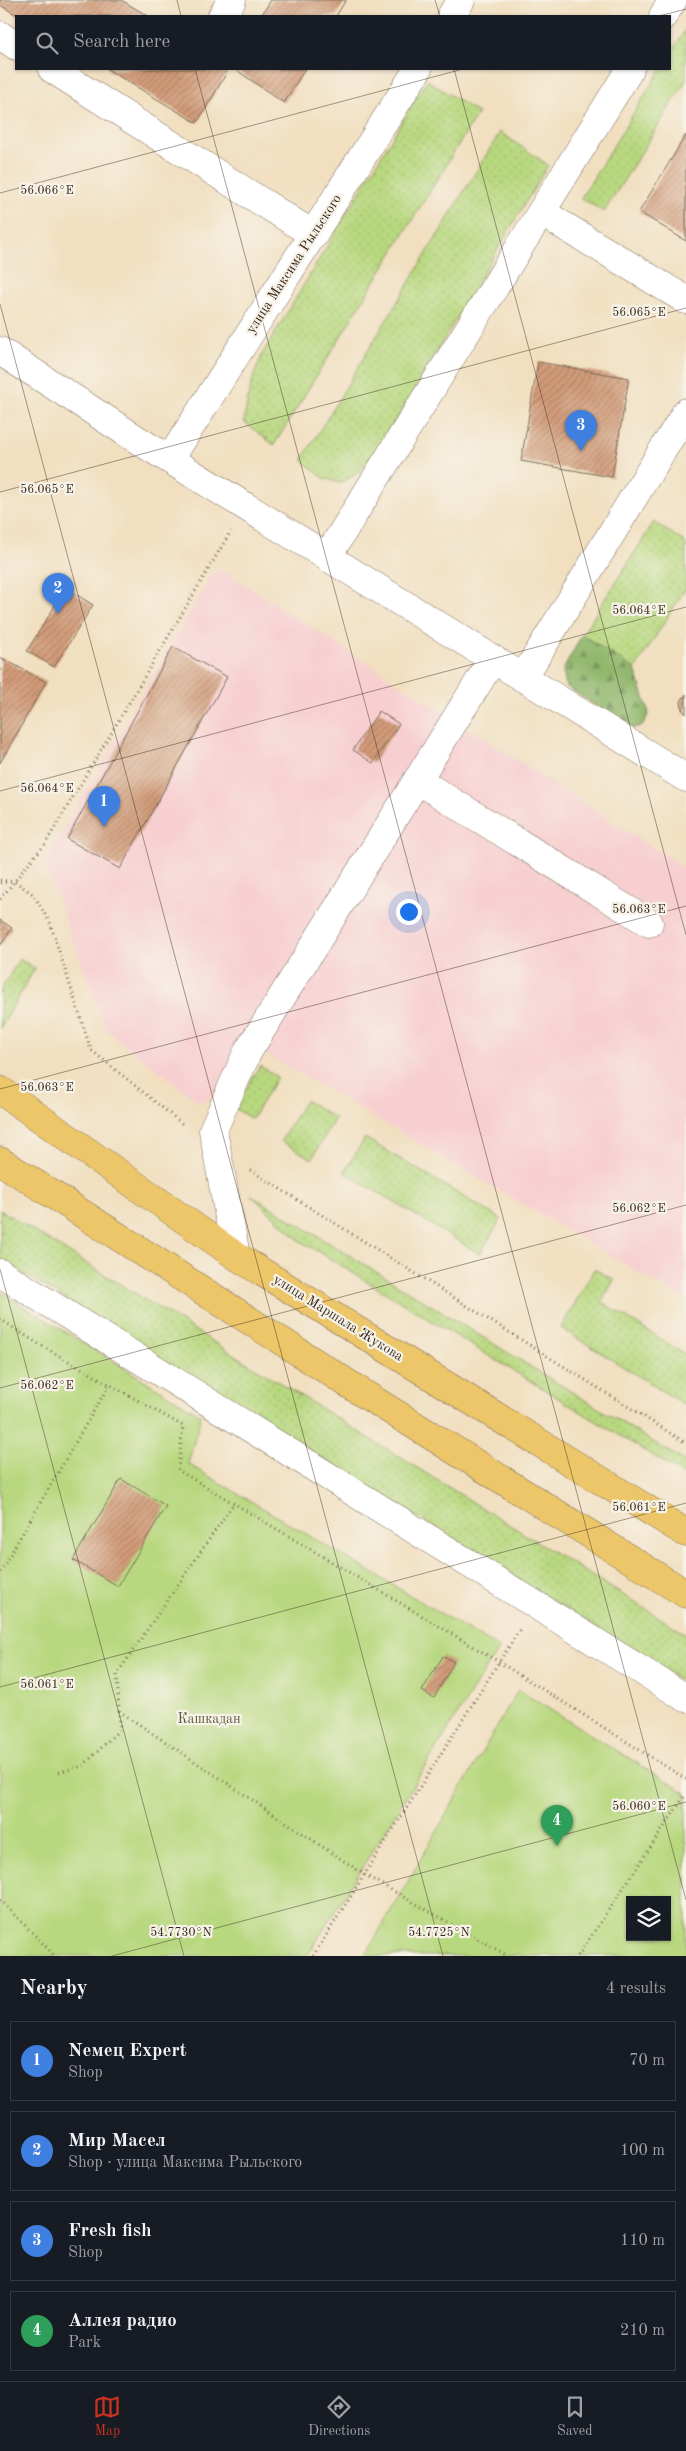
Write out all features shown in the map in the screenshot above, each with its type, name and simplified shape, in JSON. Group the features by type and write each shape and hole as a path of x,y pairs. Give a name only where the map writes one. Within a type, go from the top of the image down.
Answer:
{"main road":[{"name":"улица Маршала Жукова","path":"0,1090 236,1256 686,1533"},
{"path":"0,1161 360,1391 686,1594"}],"street":[{"path":"223,15 232,0"},
{"path":"452,15 461,0"},
{"path":"664,15 673,0"},
{"path":"0,36 15,45"},
{"path":"54,70 314,235"},
{"name":"улица Максима Рыльского","path":"170,459 417,70"},
{"path":"327,557 629,70"},
{"path":"541,212 686,300"},
{"path":"0,352 246,507 686,778"},
{"path":"522,678 682,426"},
{"path":"236,1256 213,1130 247,1053 493,660"},
{"path":"417,780 649,923"},
{"path":"0,1273 686,1698"}],"path":[{"path":"0,899 16,882 31,859 44,846 246,507"},
{"path":"0,881 16,882 34,895 50,923 91,1050 216,1149 686,1443"},
{"path":"0,1319 40,1345 183,1426 178,1470 499,1662 686,1779"},
{"path":"0,1572 109,1384"},
{"path":"60,1772 83,1766 120,1729 117,1674 234,1503"},
{"path":"313,1956 535,1605"},
{"path":"119,1711 365,1875 508,1956"},
{"path":"578,1956 686,1794"},
{"path":"0,1900 56,1956"}],"shaded area":[{"path":"221,569 686,869 686,1300 244,1041 209,1100 199,1102 107,1031 44,863 211,576"}],"green space":[{"path":"686,28 686,81 604,212 581,198 660,70 671,70 671,53"},
{"path":"427,80 478,113 274,445 244,422 251,386 259,361"},
{"path":"500,132 548,165 379,448 357,474 340,483 323,478 302,460"},
{"path":"654,522 686,543 686,588 635,669 582,635"},
{"path":"582,635 635,669 649,713 643,725 630,729 566,686 563,670"},
{"path":"19,959 35,968 0,1029 0,992"},
{"path":"260,1066 277,1077 252,1119 234,1108"},
{"path":"305,1100 335,1118 312,1159 281,1141"},
{"path":"365,1138 501,1219 480,1254 344,1172"},
{"path":"251,1195 686,1462 686,1476 299,1240"},
{"path":"0,1210 686,1634 686,1683 0,1259"},
{"path":"594,1269 614,1280 602,1302 686,1355 686,1406 561,1328"},
{"name":"Кашкадан","path":"0,1292 201,1415 188,1464 499,1648 307,1956 0,1956"},
{"path":"518,1690 686,1793 686,1956 365,1956"}],"building":[{"path":"0,0 121,0 146,15 17,15 0,5"},
{"path":"271,0 346,0 337,15 262,15"},
{"path":"109,70 228,70 197,123"},
{"path":"236,70 304,70 284,103"},
{"path":"686,135 686,241 639,212"},
{"path":"538,362 629,378 612,477 521,461"},
{"path":"66,588 93,605 54,667 27,651"},
{"path":"173,647 227,677 120,869 67,839"},
{"path":"0,657 46,682 0,763"},
{"path":"686,694 686,714 682,709 681,701"},
{"path":"379,711 399,724 373,763 353,750"},
{"path":"0,920 12,928 0,946"},
{"path":"121,1479 166,1506 118,1586 73,1560"},
{"path":"443,1656 454,1662 434,1698 422,1691"}],"place":[{"name":"Fresh fish","path":"581,451"},
{"name":"Мир Масел","path":"58,614"},
{"name":"Nемец Expert","path":"104,827"},
{"name":"Аллея радио","path":"557,1846"}]}
